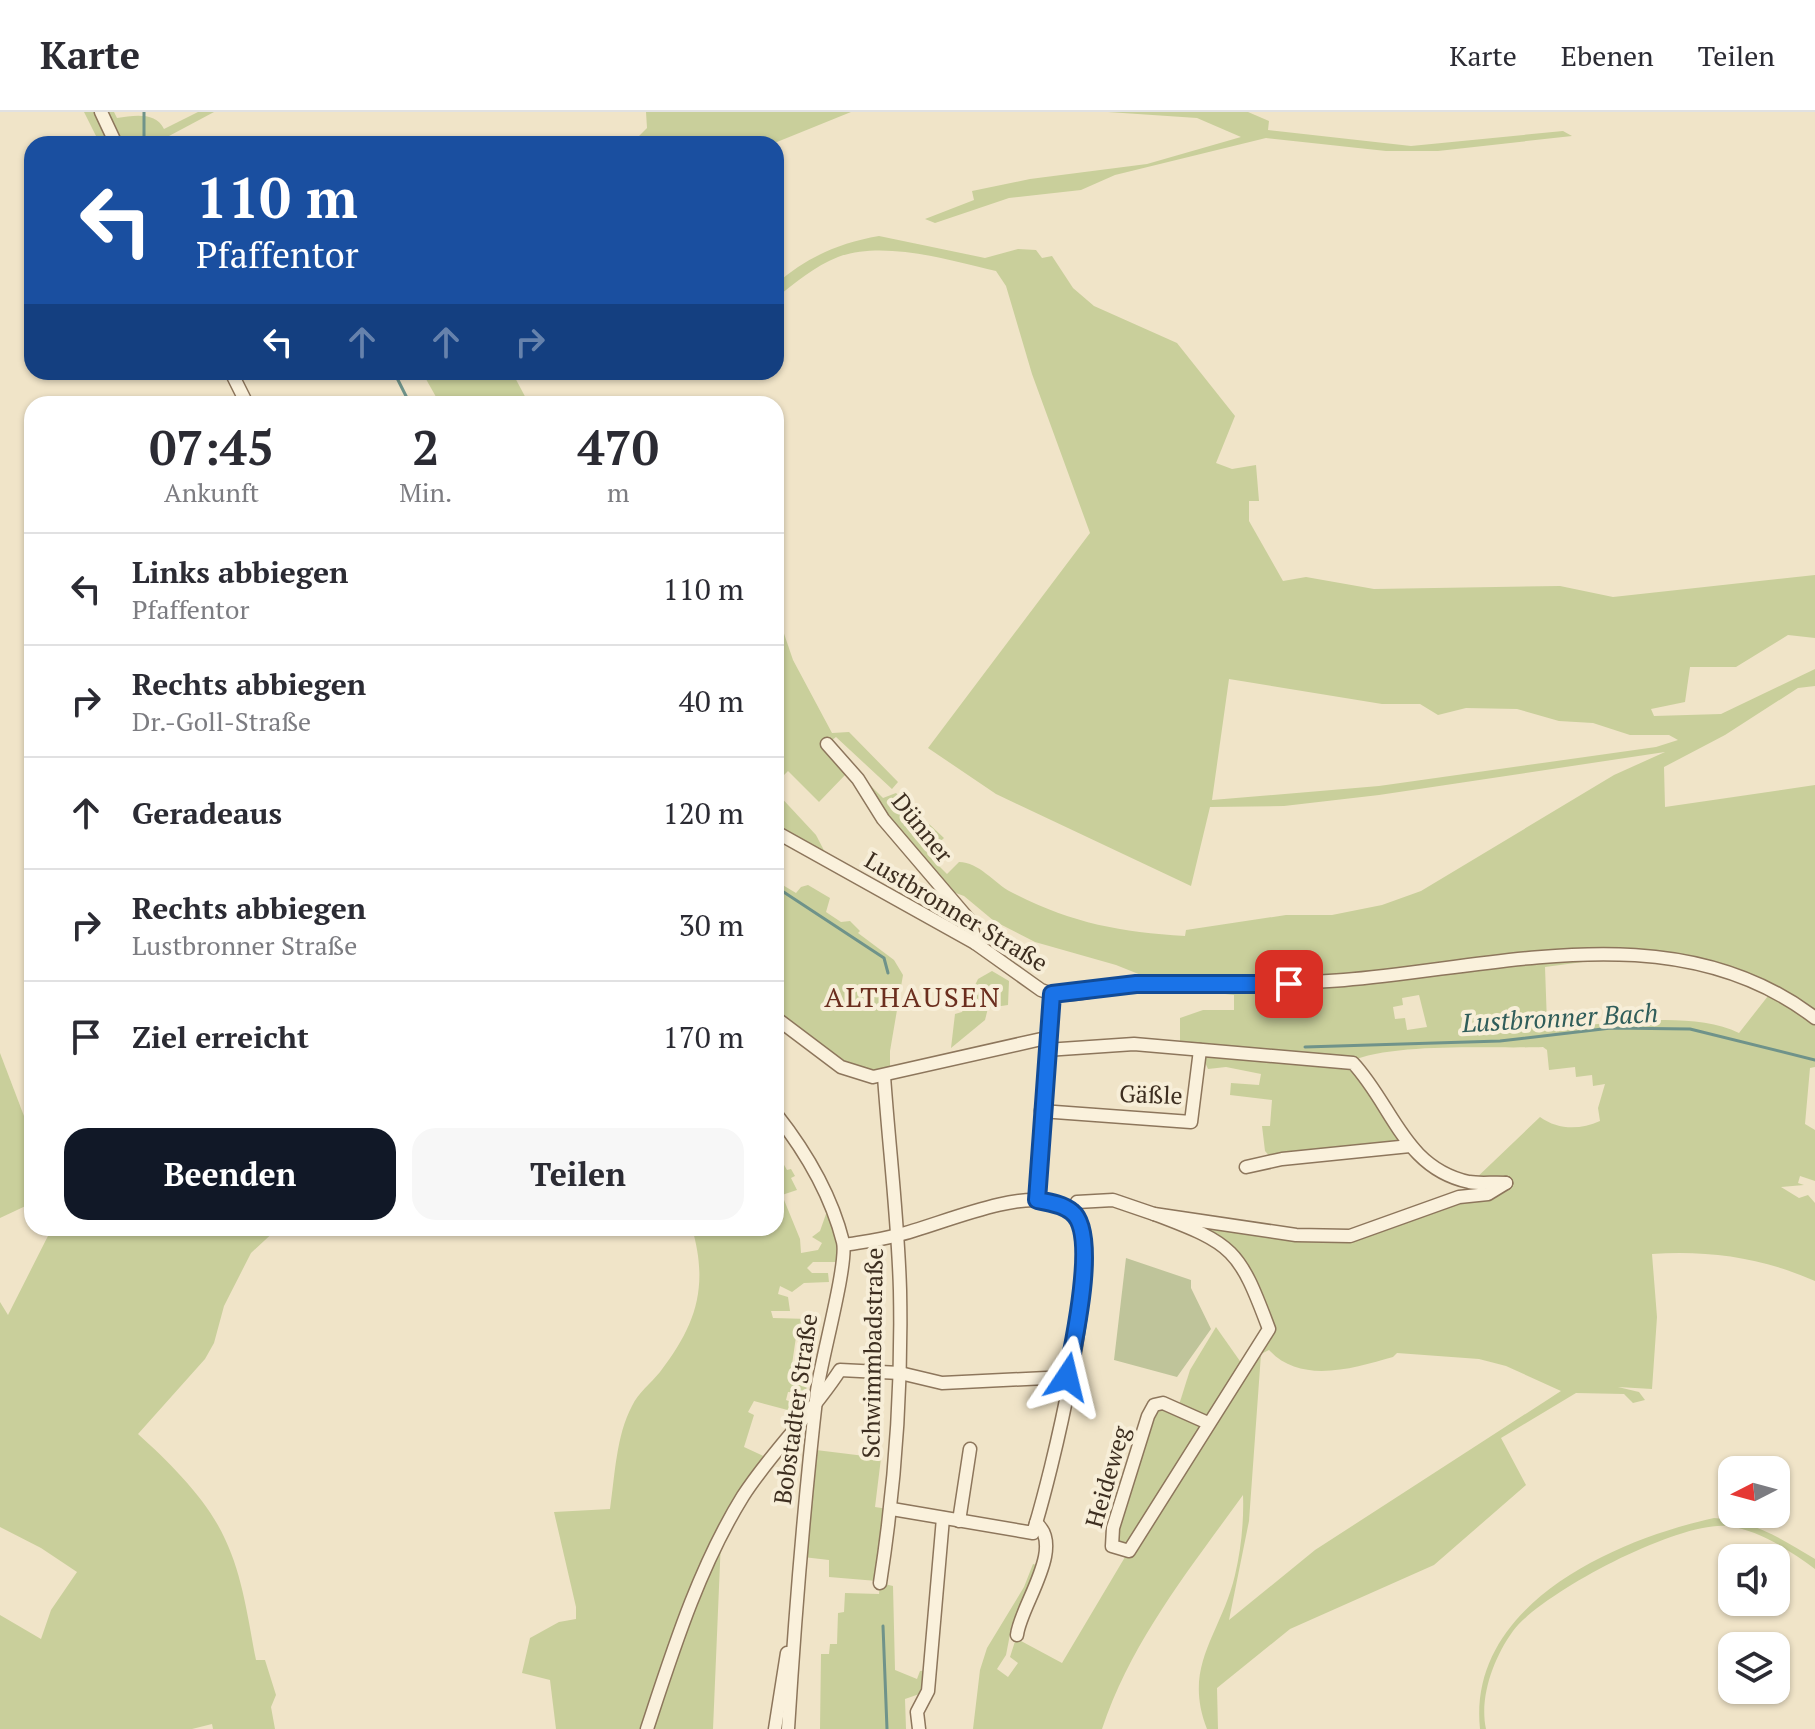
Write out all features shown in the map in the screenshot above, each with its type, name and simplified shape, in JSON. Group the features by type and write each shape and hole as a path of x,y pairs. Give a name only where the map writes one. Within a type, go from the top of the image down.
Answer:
{"street":[{"path":"101,112 112,136"},
{"name":"Dünner","path":"827,744 858,779 883,819 971,922 975,943"},
{"name":"Lustbronner Straße","path":"784,836 975,943 1052,994 1136,984 1289,984 1409,975 1550,956 1633,952 1695,962 1748,979 1815,1018"},
{"path":"1037,1200 1041,1111 1052,994"},
{"path":"784,1024 841,1067 861,1074 884,1076 1046,1044 1134,1044 1353,1063 1377,1093 1421,1160 1443,1173 1471,1183 1506,1183 1488,1194 1459,1197 1350,1236 1296,1235 1154,1214"},
{"name":"Gäßle","path":"1041,1111 1149,1122 1191,1122 1200,1050"},
{"name":"Schwimmbadstraße","path":"880,1583 892,1509 900,1373 897,1236 884,1076"},
{"name":"Bobstadter Straße","path":"784,1124 802,1147 825,1190 844,1245 816,1407 793,1629 788,1729"},
{"path":"1246,1167 1282,1159 1410,1146"},
{"path":"844,1245 897,1236 995,1206 1037,1200 1072,1212 1080,1221 1084,1285 1052,1469 1034,1528"},
{"path":"1072,1212 1077,1202 1113,1200 1203,1232 1229,1248 1250,1279 1269,1329 1208,1423"},
{"path":"647,1729 704,1571 743,1497 785,1437 816,1407 840,1370 900,1373 942,1383 1067,1377"},
{"name":"Heideweg","path":"1163,1403 1208,1423 1129,1551 1112,1546 1110,1541 1154,1405 1163,1403"},
{"path":"959,1521 970,1449"},
{"path":"892,1509 959,1521 1041,1528 1045,1545 1044,1567 1018,1621 1017,1635"},
{"path":"919,1729 917,1712 928,1691 943,1518"},
{"path":"775,1729 793,1629"}],"green space":[{"path":"84,112 114,112 117,118 150,117 164,129 198,112 214,112 169,136 96,136"},
{"path":"646,112 851,112 784,139 784,136 639,136 647,128"},
{"path":"1108,112 1248,112 1269,121 1268,130 1411,146 1563,131 1572,136 1438,151 1386,151 1266,138 1115,175 1081,190 1009,198 935,223 925,219 974,200 972,191 1030,179 1147,164 1241,137 1197,118"},
{"path":"879,236 985,258 1018,249 1036,250 1042,258 1052,256 1073,288 1094,306 1177,343 1235,416 1216,463 1232,469 1256,465 1259,501 1249,501 1249,521 1283,581 1306,577 1374,589 1560,586 1613,597 1815,575 1815,638 1788,635 1736,667 1690,667 1685,702 1651,709 1654,716 1721,714 1815,669 1815,686 1798,688 1725,735 1664,767 1665,807 1815,785 1815,1067 1810,1068 1805,1124 1815,1130 1815,1181 1800,1176 1798,1183 1804,1185 1781,1187 1799,1198 1808,1195 1815,1203 1815,1281 1735,1257 1694,1253 1652,1254 1657,1317 1652,1389 1618,1387 1639,1392 1645,1400 1633,1403 1624,1394 1576,1393 1501,1438 1526,1485 1434,1565 1290,1629 1217,1688 1218,1729 1207,1729 1200,1706 1199,1686 1206,1650 1235,1575 1242,1535 1243,1495 1146,1636 1114,1696 1102,1729 973,1729 980,1670 987,1648 1024,1587 1033,1564 1044,1567 1018,1621 1012,1624 1006,1655 997,1669 1008,1677 1018,1663 1010,1657 1017,1635 1021,1641 1062,1663 1128,1552 1112,1546 1154,1405 1209,1423 1268,1329 1250,1278 1203,1232 1195,1218 1350,1236 1488,1194 1471,1183 1540,1117 1569,1127 1600,1121 1598,1108 1605,1084 1593,1086 1592,1075 1576,1077 1575,1067 1549,1070 1547,1050 1543,1047 1416,1049 1368,1056 1349,1062 1410,1146 1273,1160 1265,1151 1262,1126 1270,1126 1272,1100 1230,1095 1231,1083 1259,1085 1261,1074 1226,1067 1208,1069 1200,1051 1180,1049 1180,1018 1203,1010 1234,1010 1234,995 1136,984 1146,977 1116,965 1035,942 994,921 964,896 942,888 883,819 865,780 883,798 896,793 944,838 927,854 947,874 959,862 966,863 980,869 1011,892 1075,918 1138,932 1185,936 1186,930 1286,915 1332,915 1382,905 1421,891 1614,775 1665,752 1379,795 1284,806 1210,807 1191,886 996,794 928,748 1090,533 1032,374 1006,286 996,271 937,257 875,250 838,257 821,265 784,292 784,278 837,247","holes":["1229,679 1382,704 1420,704 1438,715 1466,708 1517,709 1559,721 1593,723 1630,735 1669,735 1678,740 1656,747 1379,786 1212,800","1613,958 1712,973 1768,996 1739,1033 1719,1026 1672,1020 1552,1028 1547,1023 1545,967","1419,995 1427,1027 1407,1030 1405,1018 1395,1019 1393,1007 1403,1005 1402,998","1269,1350 1296,1367 1328,1371 1393,1357 1397,1353 1479,1359 1506,1366 1561,1391 1315,1550 1229,1620 1249,1521 1261,1354"]},
{"path":"426,380 516,380 525,396 436,396"},
{"path":"784,634 793,660 832,733 849,732 898,782 892,789 836,737 827,744 823,738 821,748 846,774 819,802 788,771 784,775"},
{"path":"784,801 816,835 830,862 784,836"},
{"path":"808,885 830,898 826,912 841,922 850,921 860,931 858,933 894,960 903,975 890,1051 890,1075 861,1074 784,1023 784,886 796,893"},
{"path":"992,971 1009,981 1008,1005 988,1008 985,1020 951,1048 955,1014 962,1012 978,979"},
{"path":"0,1053 24,1116 24,1207 0,1218"},
{"path":"784,1165 795,1176 791,1178 797,1190 784,1194"},
{"path":"784,1200 800,1239 801,1253 818,1250 822,1243 812,1237 820,1231 826,1214 832,1211 841,1262 813,1262 807,1268 812,1273 828,1273 829,1282 804,1283 792,1292 780,1286 778,1294 788,1297 790,1311 771,1311 773,1318 809,1319 809,1337 796,1337 790,1378 807,1382 806,1393 788,1392 786,1400 796,1404 795,1412 754,1401 748,1412 754,1415 744,1447 770,1459 721,1540 713,1729 556,1729 550,1680 522,1673 530,1638 559,1622 576,1619 576,1607 554,1512 610,1509 617,1456 632,1406 683,1338 696,1304 699,1287 694,1236 784,1236"},
{"path":"48,1236 269,1236 251,1253 224,1306 214,1343 205,1359 138,1434 198,1496 225,1539 241,1583 256,1660 265,1660 276,1695 271,1707 275,1729 213,1729 212,1724 192,1729 0,1729 0,1615 41,1639 51,1610 77,1572 41,1548 0,1527 0,1302 8,1315"},
{"path":"1126,1258 1191,1280 1191,1288 1211,1329 1177,1377 1114,1360"},
{"path":"1216,1327 1242,1364 1208,1421 1178,1408 1190,1370"},
{"path":"816,1450 881,1458 875,1507 888,1509 877,1581 829,1577 829,1560 803,1557"},
{"path":"1718,1519 1718,1526 1678,1534 1581,1579 1552,1597 1513,1631 1490,1678 1486,1691 1486,1729 1480,1729 1482,1685 1497,1647 1522,1614 1555,1585 1593,1562 1675,1528"},
{"path":"1740,1528 1757,1528 1789,1544 1776,1544"},
{"path":"1790,1544 1815,1559 1815,1569 1790,1552"},
{"path":"880,1583 893,1586 895,1670 917,1679 920,1671 930,1670 928,1691 905,1699 906,1729 820,1729 821,1654 829,1654 830,1644 837,1644 838,1613 844,1612 845,1593 879,1594"}],"waterway":[{"path":"144,112 144,136"},
{"path":"398,380 406,396"},
{"path":"784,892 884,958 888,973"},
{"name":"Lustbronner Bach","path":"1305,1047 1500,1041 1611,1028 1690,1029 1815,1060"},
{"path":"883,1626 887,1729"}],"district":[{"name":"ALTHAUSEN","path":"913,997"}],"route":[{"path":"1067,1377 1084,1285 1080,1221 1072,1212 1051,1202 1037,1200 1046,1038 1052,994 1136,984 1289,984"}]}
